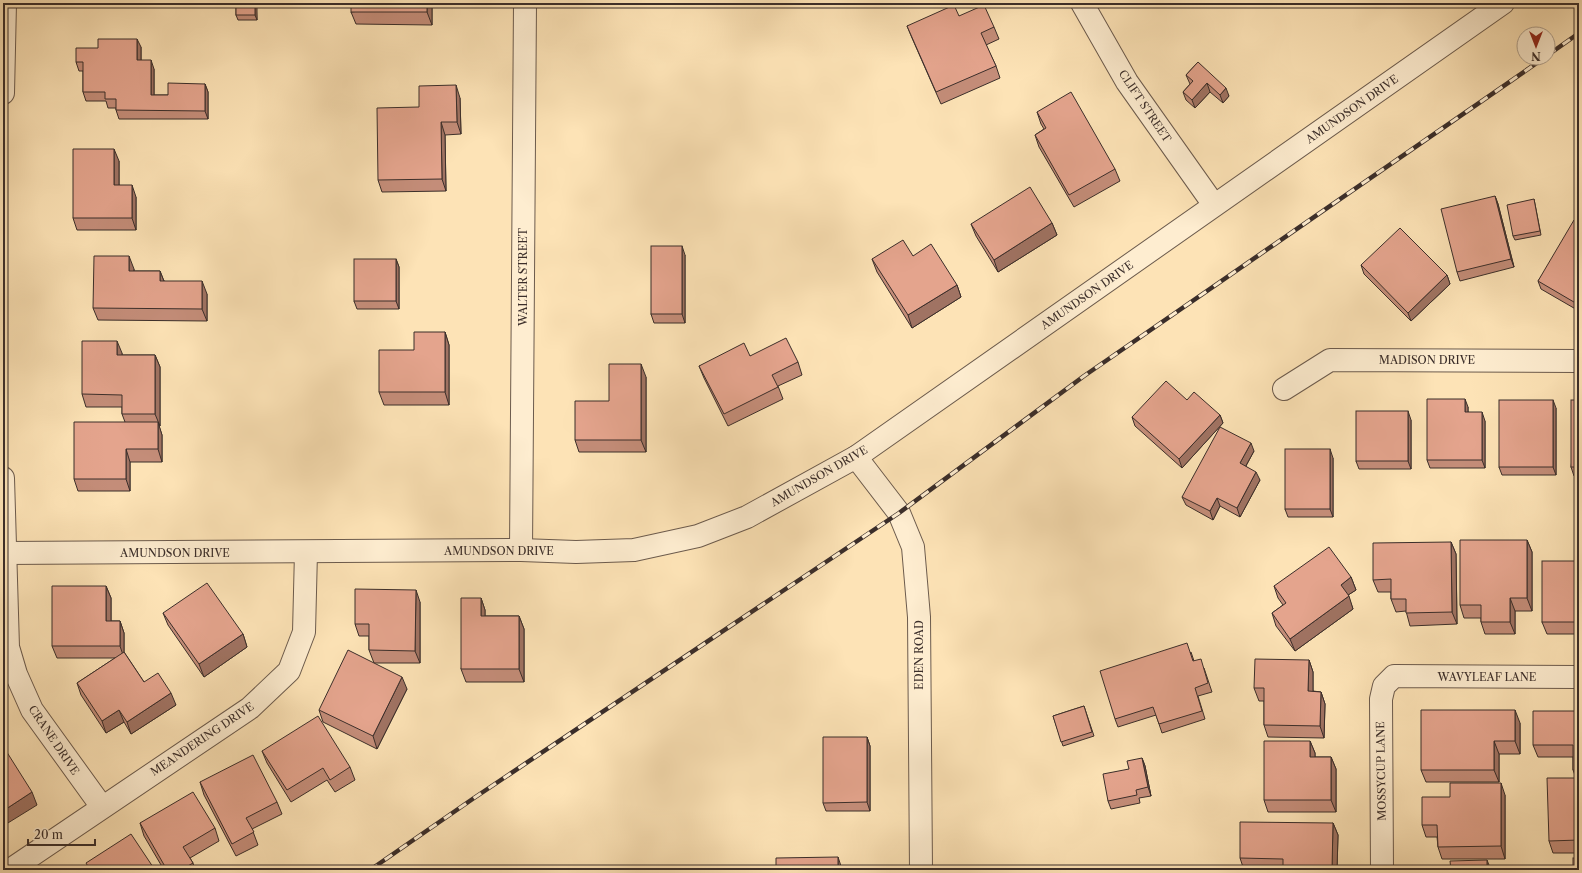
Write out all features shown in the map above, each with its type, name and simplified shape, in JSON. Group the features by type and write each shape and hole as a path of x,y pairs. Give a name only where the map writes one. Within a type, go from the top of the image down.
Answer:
{"street":[{"path":"3,93 5,3"},
{"name":"WALTER STREET","path":"521,550 525,3"},
{"name":"CLIFT STREET","path":"1082,3 1127,82 1214,205"},
{"name":"AMUNDSON DRIVE","path":"4,553 521,550 576,552 634,550 698,536 747,517 856,457 1502,3"},
{"name":"MADISON DRIVE","path":"1284,390 1330,360 1579,361"},
{"name":"EDEN ROAD","path":"856,457 899,513 913,547 919,617 921,870"},
{"name":"CRANE DRIVE","path":"3,478 4,553 8,647 16,674 32,710 102,807"},
{"name":"MEANDERING DRIVE","path":"10,870 250,708 289,671 304,632 306,552"},
{"name":"WAVYLEAF LANE","path":"1394,676 1579,678"},
{"name":"MOSSYCUP LANE","path":"1382,870 1381,699 1384,686 1394,676"}],"building":[{"path":"236,3 255,3 255,15 236,15"},
{"path":"351,3 427,3 427,12 351,12"},
{"path":"954,5 959,16 984,5 994,27 981,33 996,66 936,92 907,26"},
{"path":"98,39 137,39 137,60 151,60 151,95 168,95 168,83 205,84 205,111 116,110 116,99 105,99 105,92 83,92 83,62 76,62 76,48 98,48"},
{"path":"1198,62 1226,88 1220,95 1207,83 1192,100 1183,92 1193,81 1186,75"},
{"path":"456,85 457,122 441,122 442,179 378,180 377,108 419,107 419,86"},
{"path":"1071,92 1115,169 1069,195 1035,135 1046,128 1037,112"},
{"path":"73,149 114,149 114,185 132,185 132,218 73,218"},
{"path":"1030,187 1052,223 994,260 971,224"},
{"path":"1495,196 1511,259 1457,272 1441,209"},
{"path":"1534,199 1540,231 1513,236 1507,205"},
{"path":"1574,220 1579,223 1579,305 1538,281"},
{"path":"1400,228 1447,275 1408,313 1361,265"},
{"path":"903,240 913,256 931,244 957,285 908,315 872,259"},
{"path":"651,246 682,246 682,314 651,314"},
{"path":"94,256 129,256 129,271 160,271 160,281 202,281 202,309 93,308"},
{"path":"354,259 396,259 396,301 354,301"},
{"path":"414,332 445,332 445,392 379,392 379,350 414,350"},
{"path":"786,338 798,362 772,375 778,387 724,414 699,366 744,343 750,356"},
{"path":"82,341 117,341 117,355 155,355 155,414 122,414 122,395 82,394"},
{"path":"609,364 641,364 641,440 575,440 575,401 609,401"},
{"path":"1166,381 1187,400 1194,392 1220,415 1179,459 1132,417"},
{"path":"1427,399 1465,399 1465,412 1482,412 1482,460 1427,460"},
{"path":"1499,400 1553,400 1553,467 1499,467"},
{"path":"1571,400 1579,400 1579,467 1571,467"},
{"path":"1356,411 1408,411 1408,461 1356,461"},
{"path":"74,422 158,422 158,449 126,449 126,479 74,479"},
{"path":"1220,427 1251,443 1240,463 1256,472 1237,508 1217,498 1210,511 1182,497"},
{"path":"1285,449 1330,449 1330,509 1285,509"},
{"path":"1460,540 1527,540 1527,598 1510,598 1510,622 1481,622 1481,605 1460,605"},
{"path":"1451,542 1452,612 1406,613 1406,599 1391,599 1391,579 1373,580 1373,543"},
{"path":"1329,547 1351,577 1341,585 1349,596 1290,639 1272,613 1286,603 1274,586"},
{"path":"1542,561 1579,561 1579,622 1542,622"},
{"path":"207,583 243,634 199,664 163,613"},
{"path":"52,586 106,586 106,621 120,621 120,646 52,646"},
{"path":"355,589 416,590 415,651 369,650 369,624 355,624"},
{"path":"461,598 481,598 481,616 519,616 519,669 461,669"},
{"path":"1187,643 1193,661 1201,659 1208,683 1195,688 1202,711 1159,724 1153,707 1115,719 1100,671"},
{"path":"348,650 402,677 373,736 319,710"},
{"path":"124,652 144,682 158,673 171,693 127,722 119,710 102,721 77,683"},
{"path":"1255,659 1309,660 1308,691 1321,692 1320,726 1264,725 1264,688 1254,688"},
{"path":"1084,706 1092,732 1061,742 1053,716"},
{"path":"1421,710 1515,710 1515,741 1494,741 1494,770 1421,770"},
{"path":"1533,711 1579,711 1579,770 1573,770 1573,745 1533,745"},
{"path":"318,716 350,767 330,780 323,768 287,790 262,751"},
{"path":"823,737 867,737 867,802 823,803"},
{"path":"1264,741 1310,741 1310,757 1331,757 1331,800 1264,800"},
{"path":"3,746 32,792 3,811"},
{"path":"253,755 277,802 246,818 254,832 232,844 200,782"},
{"path":"1142,758 1148,787 1136,790 1137,795 1108,801 1103,774 1129,769 1127,761"},
{"path":"1547,778 1579,778 1579,840 1549,841"},
{"path":"1450,783 1501,783 1501,846 1438,847 1437,825 1422,825 1422,797 1450,797"},
{"path":"193,792 215,828 183,847 193,863 181,870 167,870 140,823"},
{"path":"1240,822 1333,823 1332,870 1283,870 1283,859 1240,858"},
{"path":"131,834 155,870 90,870 86,863"},
{"path":"838,857 838,870 776,870 776,858"},
{"path":"1573,858 1579,858 1579,870 1573,870"},
{"path":"1487,860 1487,870 1451,870 1450,861"}],"railway":[{"path":"1556,49 1579,33"},
{"path":"370,870 474,798 899,513 1084,376 1532,66"}]}
